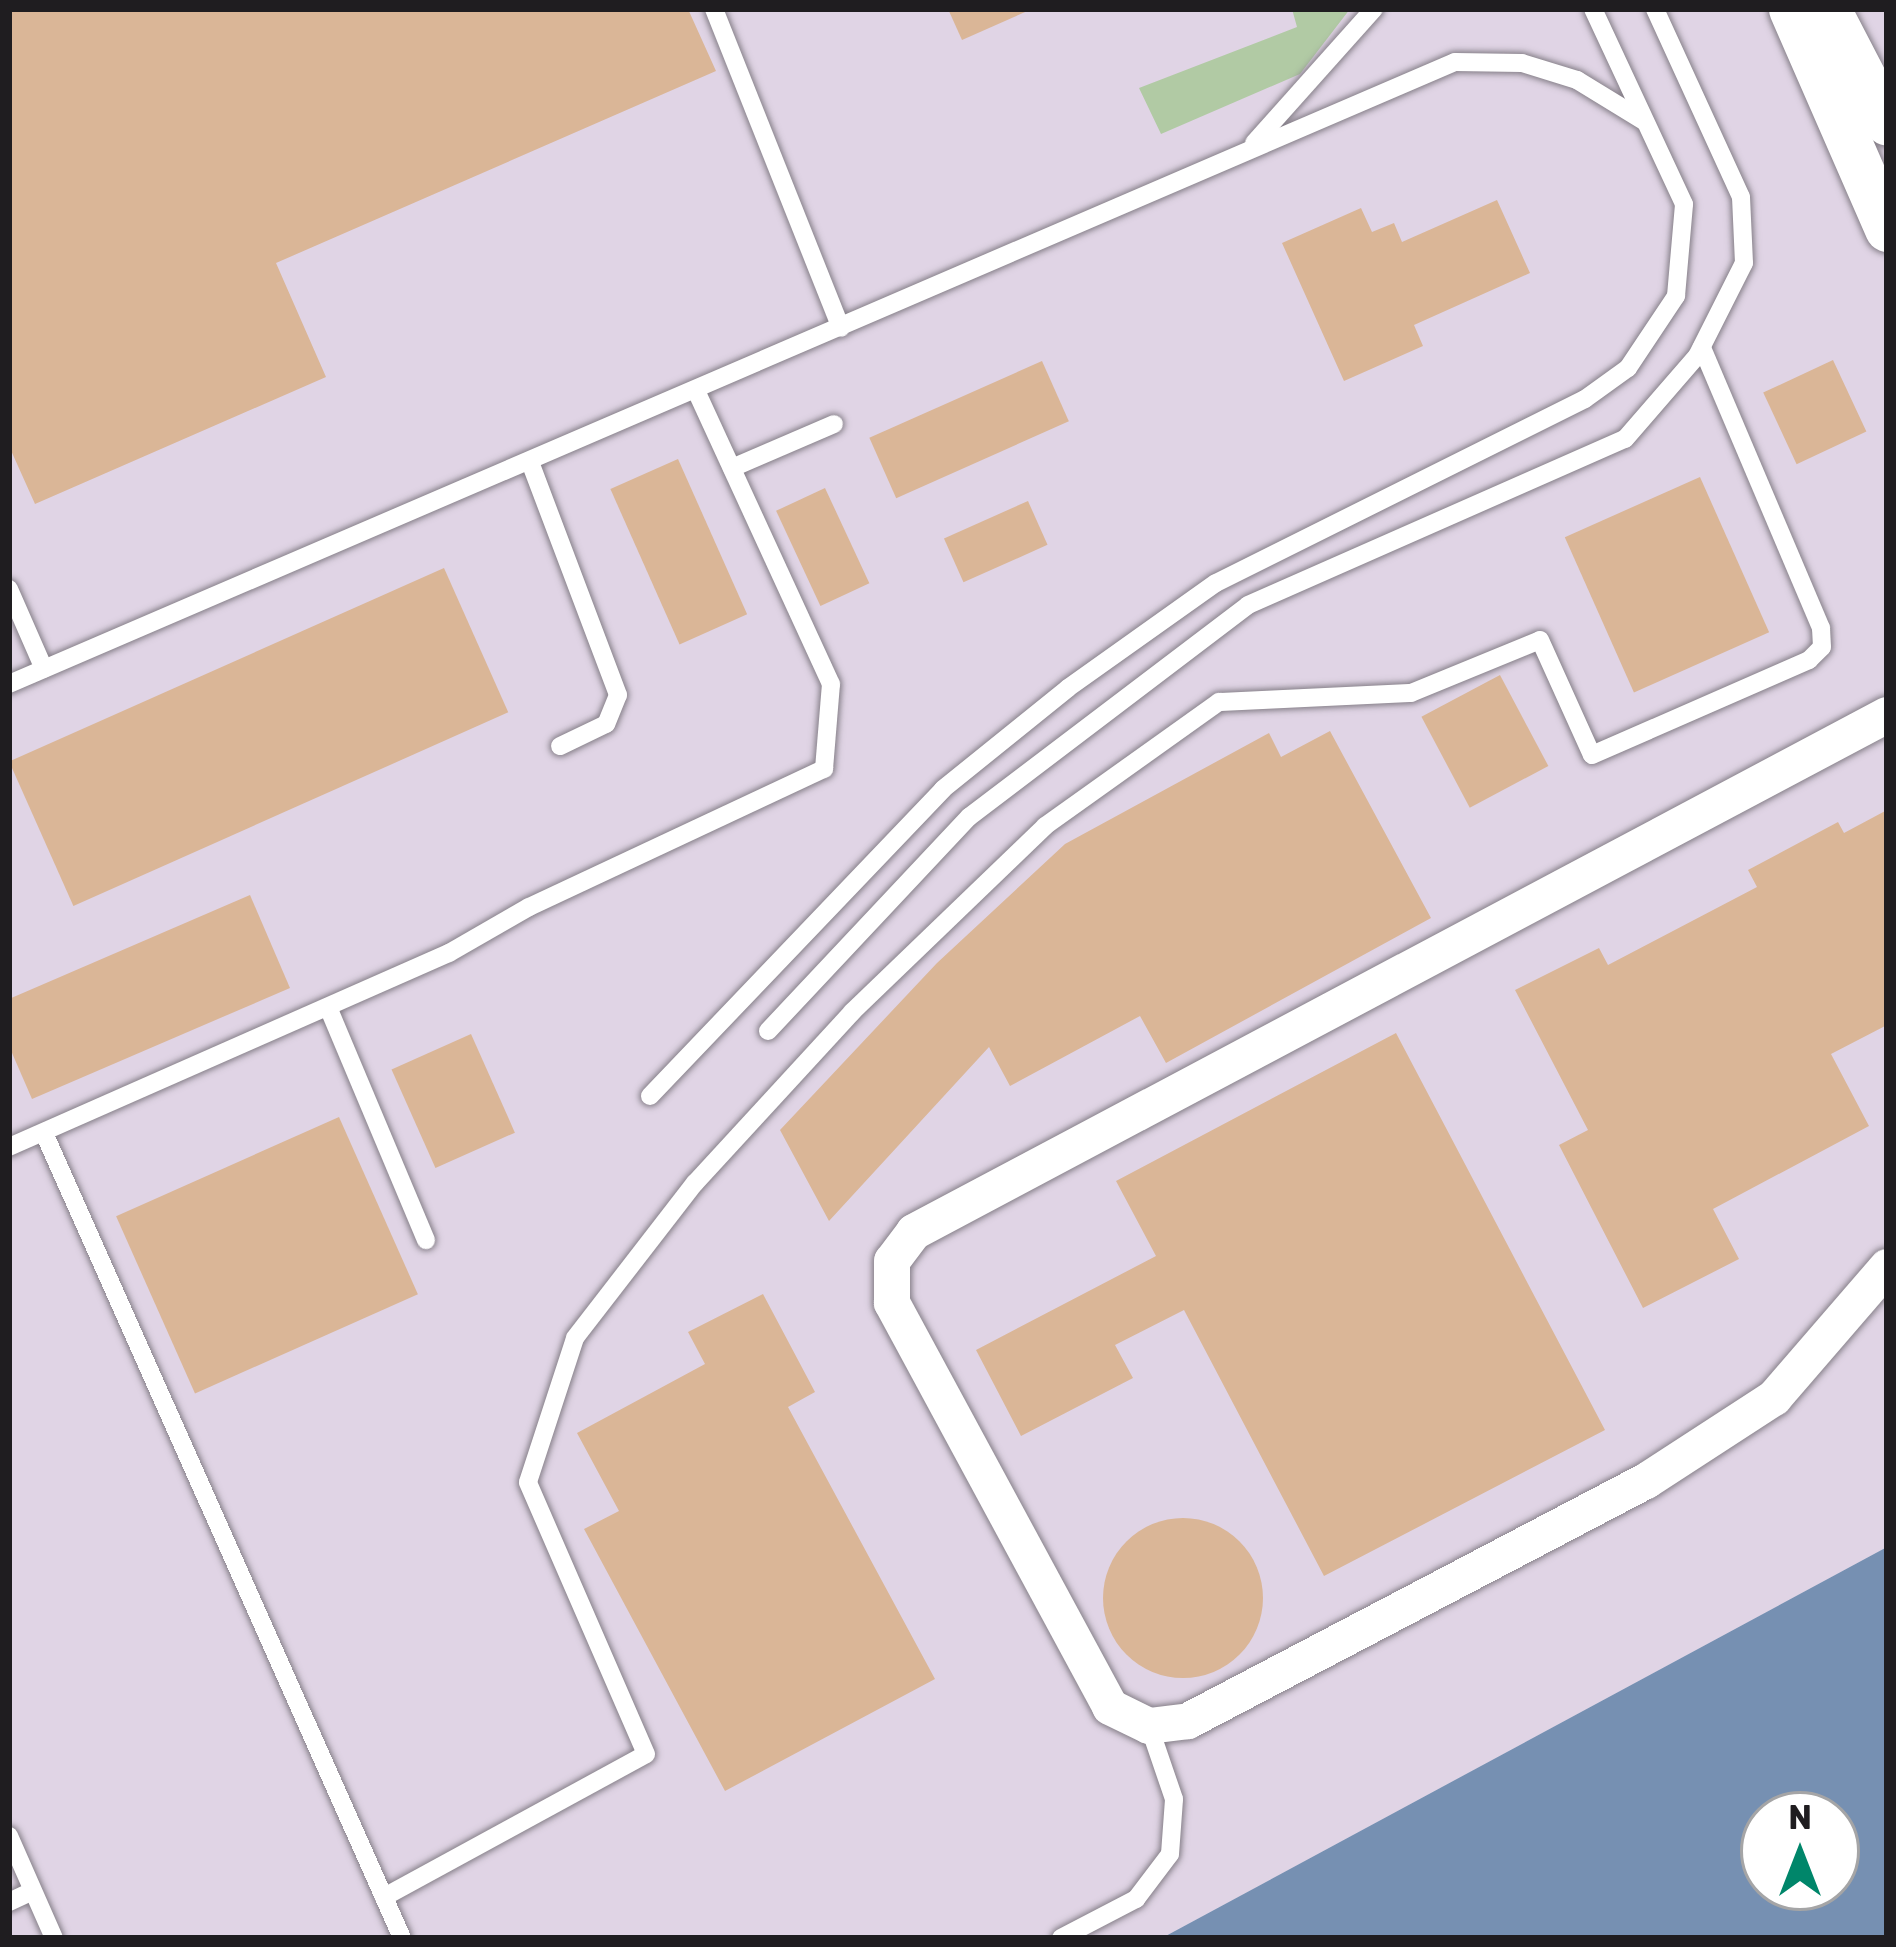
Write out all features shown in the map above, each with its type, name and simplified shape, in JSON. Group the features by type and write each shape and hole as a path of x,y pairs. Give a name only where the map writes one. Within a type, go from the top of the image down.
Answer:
{"street":[{"path":"1791,9 1887,229"},
{"path":"1828,9 1887,123"},
{"path":"1887,715 914,1232 892,1261 892,1304 1010,1534 1110,1707 1149,1726 1188,1721 1646,1481 1774,1398 1887,1267"}],"lane":[{"path":"714,9 841,328"},
{"path":"1251,146 1374,9"},
{"path":"650,1096 943,789 1069,688 1216,583 1585,399 1628,368 1676,296 1684,257 1684,204 1593,9"},
{"path":"767,1031 969,817 1248,605 1624,439 1702,347 1744,263 1741,197 1655,9"},
{"path":"9,684 697,392 1251,146 1455,62 1522,63 1577,80 1644,121"},
{"path":"384,1897 646,1754 528,1482 574,1338 711,1166 852,1012 1046,826 1219,702 1411,693 1540,640 1592,754 1810,660 1822,647 1821,628 1702,347"},
{"path":"9,1147 328,1007 824,769 831,684 697,392"},
{"path":"732,468 834,424"},
{"path":"530,462 618,695 606,724 560,746"},
{"path":"9,589 44,669"},
{"path":"328,1007 426,1240"},
{"path":"44,1133 402,1938"},
{"path":"1061,1938 1136,1899 1170,1854 1174,1799 1149,1726"},
{"path":"9,1836 54,1938"},
{"path":"9,1902 33,1891"}],"shaded area":[{"path":"9,9 1887,9 1887,1547 1162,1938 9,1938"}],"green space":[{"path":"1292,9 1350,9 1300,74 1161,134 1139,88 1297,27"}],"water":[{"path":"1887,1547 1887,1938 1162,1938"}],"building":[{"path":"9,9 688,9 716,71 276,263 326,377 35,504 9,446"},
{"path":"948,9 1032,9 962,40"},
{"path":"1497,200 1530,273 1414,325 1423,346 1344,381 1282,243 1361,208 1372,232 1394,223 1402,242"},
{"path":"1833,360 1866,432 1797,464 1763,393"},
{"path":"1042,361 1069,421 896,498 869,438"},
{"path":"678,459 747,614 680,644 610,489"},
{"path":"1700,477 1769,632 1634,692 1565,537"},
{"path":"825,488 869,583 820,606 776,511"},
{"path":"1028,501 1048,545 963,582 944,538"},
{"path":"444,568 508,712 73,906 9,762"},
{"path":"1500,675 1548,766 1470,808 1421,717"},
{"path":"1330,731 1431,918 1166,1063 1140,1016 1010,1086 989,1047 829,1221 780,1130 937,963 1065,844 1269,733 1281,757"},
{"path":"1887,810 1887,1025 1831,1054 1869,1126 1713,1209 1739,1259 1643,1308 1559,1145 1588,1130 1515,990 1599,948 1608,965 1757,887 1748,870 1838,822 1844,833"},
{"path":"250,895 290,988 32,1099 9,1046 9,999"},
{"path":"1396,1033 1605,1430 1324,1576 1184,1310 1115,1345 1133,1378 1021,1436 976,1350 1156,1256 1116,1181"},
{"path":"471,1034 515,1133 435,1168 392,1069"},
{"path":"339,1117 418,1294 195,1393 116,1216"},
{"path":"763,1294 815,1392 788,1407 935,1679 725,1791 584,1529 619,1511 577,1433 705,1364 688,1332"},
{"path":"1183,1518 1214,1524 1239,1542 1257,1567 1263,1598 1257,1629 1239,1654 1214,1672 1183,1678 1152,1672 1127,1654 1109,1629 1103,1598 1109,1567 1127,1542 1152,1524"}]}
